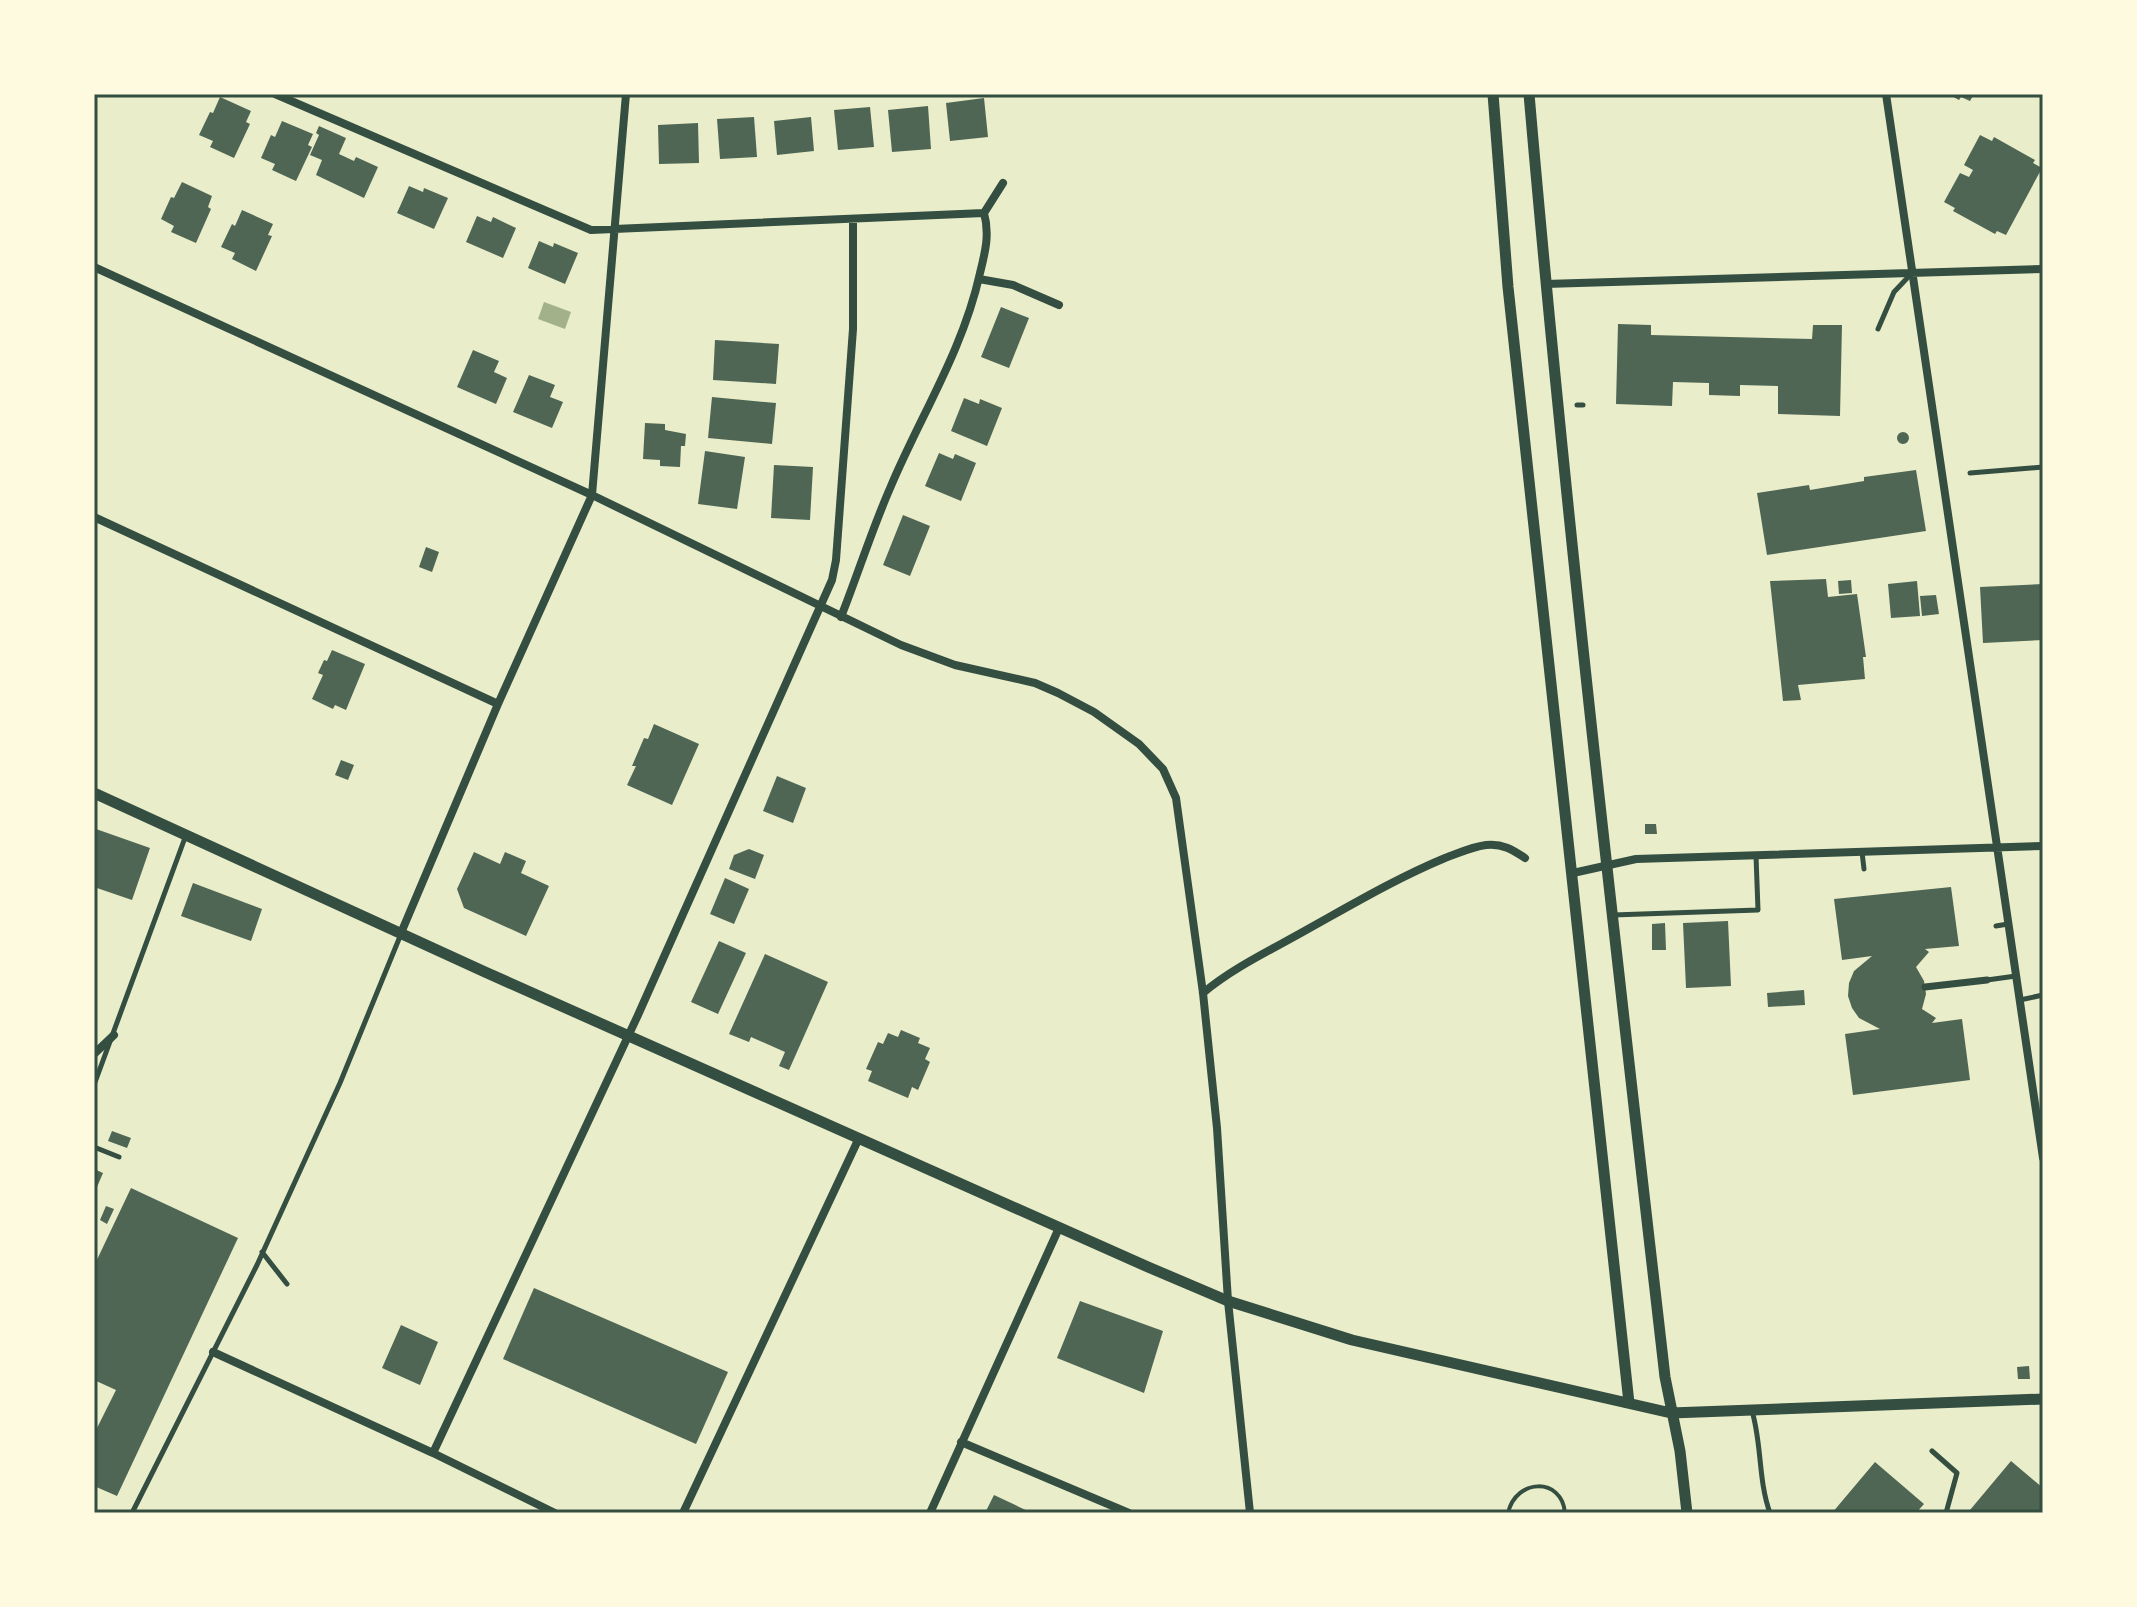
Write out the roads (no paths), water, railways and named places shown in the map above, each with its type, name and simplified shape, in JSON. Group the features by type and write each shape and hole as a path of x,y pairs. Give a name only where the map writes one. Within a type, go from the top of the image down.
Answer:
{"street":[{"path":"275,94 591,230 984,213"},
{"path":"401,933 498,704 592,495 626,94"},
{"path":"1493,94 1508,287 1629,1403"},
{"path":"1529,94 1545,284 1606,865 1665,1377 1680,1451 1687,1513"},
{"path":"1886,94 2043,1158"},
{"path":"841,617 891,485 970,316 987,242 984,213 1003,183"},
{"path":"433,1453 629,1036 832,580 853,329 853,219"},
{"path":"94,267 592,495 901,645 955,665 1035,683 1058,693 1121,729 1163,769 1176,798 1203,993 1220,1158 1228,1301 1250,1513"},
{"path":"1545,284 2043,269"},
{"path":"979,279 1013,285 1059,305"},
{"path":"94,517 498,704"},
{"path":"94,793 1059,1228 1228,1301 1352,1340 1671,1413 2043,1399"},
{"path":"1203,993 1219,979 1428,865 1468,849 1489,845 1509,847 1525,858"},
{"path":"1573,873 1636,859 2043,846"},
{"path":"1925,987 1987,980"},
{"path":"94,1054 114,1035"},
{"path":"683,1513 859,1138"},
{"path":"930,1513 1059,1228"},
{"path":"213,1352 555,1513"},
{"path":"961,1442 1129,1513"}],"lane":[{"path":"1878,329 1894,292 1913,272"},
{"path":"1970,473 2043,467"},
{"path":"94,1085 186,835"},
{"path":"1862,851 1864,869"},
{"path":"1612,915 1758,910 1756,856"},
{"path":"1996,926 2009,924"},
{"path":"132,1513 262,1252 340,1083 401,933"},
{"path":"1987,980 2016,976"},
{"path":"2020,1000 2043,995"},
{"path":"94,1147 119,1157"},
{"path":"262,1252 287,1284"},
{"path":"1751,1410 1758,1433 1763,1487 1770,1513"},
{"path":"1932,1451 1957,1473 1946,1513"}]}
